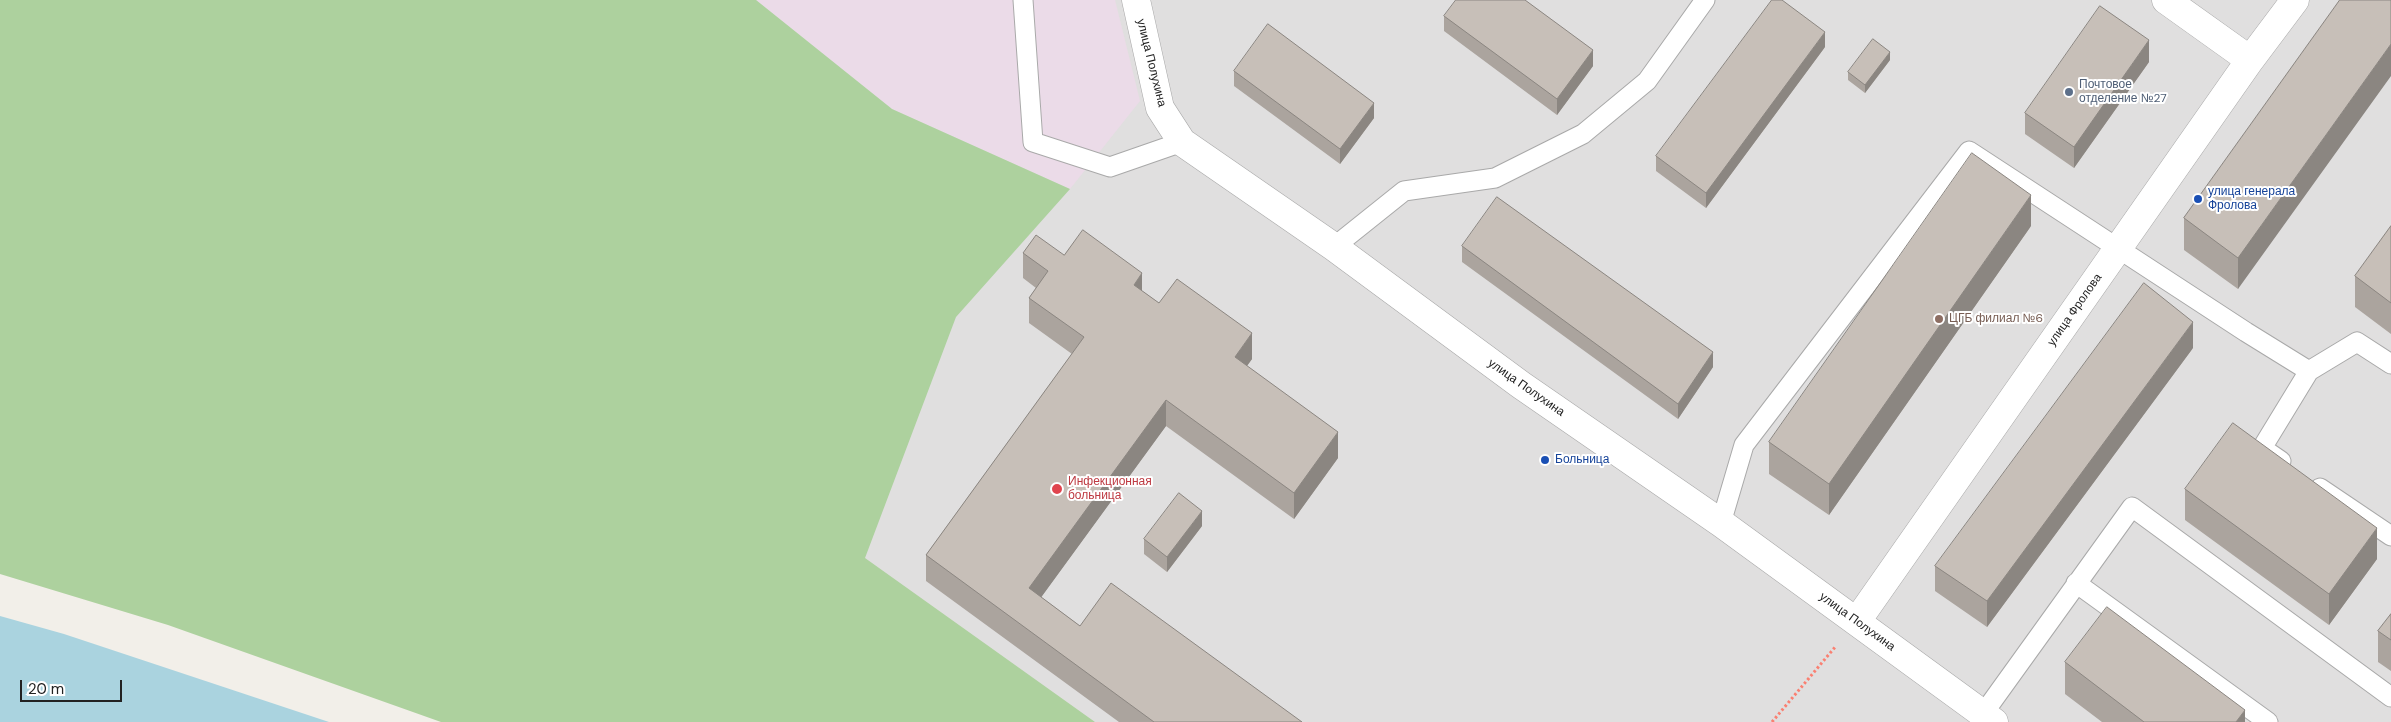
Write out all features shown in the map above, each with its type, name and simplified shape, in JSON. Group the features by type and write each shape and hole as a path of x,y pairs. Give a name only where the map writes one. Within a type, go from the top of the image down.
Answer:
{"street":[{"name":"улица Полухина","path":"1136,0 1160,108 1182,142 1334,247 1521,385 1720,523 1989,718"},
{"path":"2166,0 2250,60"},
{"name":"улица Фролова","path":"1857,621 2250,60 2295,0"}],"lane":[{"path":"1023,0 1033,142 1110,167 1182,142"},
{"path":"1334,247 1404,191 1495,178 1583,134 1647,81 1706,0"},
{"path":"1720,523 1744,445 1969,151 2309,370"},
{"path":"2391,364 2358,342 2309,370 2262,448 2391,536"},
{"path":"1989,718 2076,583 2132,507 2391,697"},
{"path":"2076,583 2268,722"}],"path":[{"path":"1772,722 1857,621"}],"shaded area":[{"path":"611,0 2391,0 2391,722 1018,722 824,582"},
{"path":"756,0 1115,0 1140,101 1070,189 892,109"}],"green space":[{"path":"0,0 756,0 892,109 1070,189 956,317 865,558 1095,722 441,722 168,625 0,574"}],"water":[{"path":"0,616 64,634 329,722 0,722"}],"building":[{"path":"1456,0 1525,0 1593,50 1557,99 1444,16"},
{"path":"1772,0 1782,0 1825,32 1706,193 1656,156"},
{"path":"2340,0 2391,0 2391,44 2238,258 2184,218"},
{"path":"2100,6 2149,40 2074,147 2025,113"},
{"path":"1268,24 1374,103 1340,149 1234,71"},
{"path":"1873,39 1890,52 1865,85 1848,72"},
{"path":"1972,153 2031,195 1829,484 1769,442"},
{"path":"1497,197 1713,352 1678,404 1462,246"},
{"path":"2391,226 2391,303 2355,276"},
{"name":"Инфекционная больница","path":"1083,230 1142,273 1134,285 1159,303 1177,279 1252,333 1235,357 1338,432 1294,493 1166,400 1029,588 1080,626 1111,583 1302,722 1154,722 926,555 1084,337 1029,298 1048,271 1023,253 1036,235 1064,255"},
{"path":"2144,283 2193,322 1987,601 1935,566"},
{"path":"2233,423 2377,528 2329,594 2185,489"},
{"path":"1179,493 1202,511 1167,557 1144,539"},
{"path":"2107,607 2245,710 2236,722 2144,722 2065,662"},
{"path":"2391,614 2391,640 2378,631"}],"place":[{"name":"Почтовое отделение №27","path":"2069,92"},
{"name":"улица генерала Фролова","path":"2198,199"},
{"name":"ЦГБ филиал №6","path":"1939,319"},
{"name":"Больница","path":"1545,460"},
{"name":"Инфекционная больница","path":"1057,489"}]}
